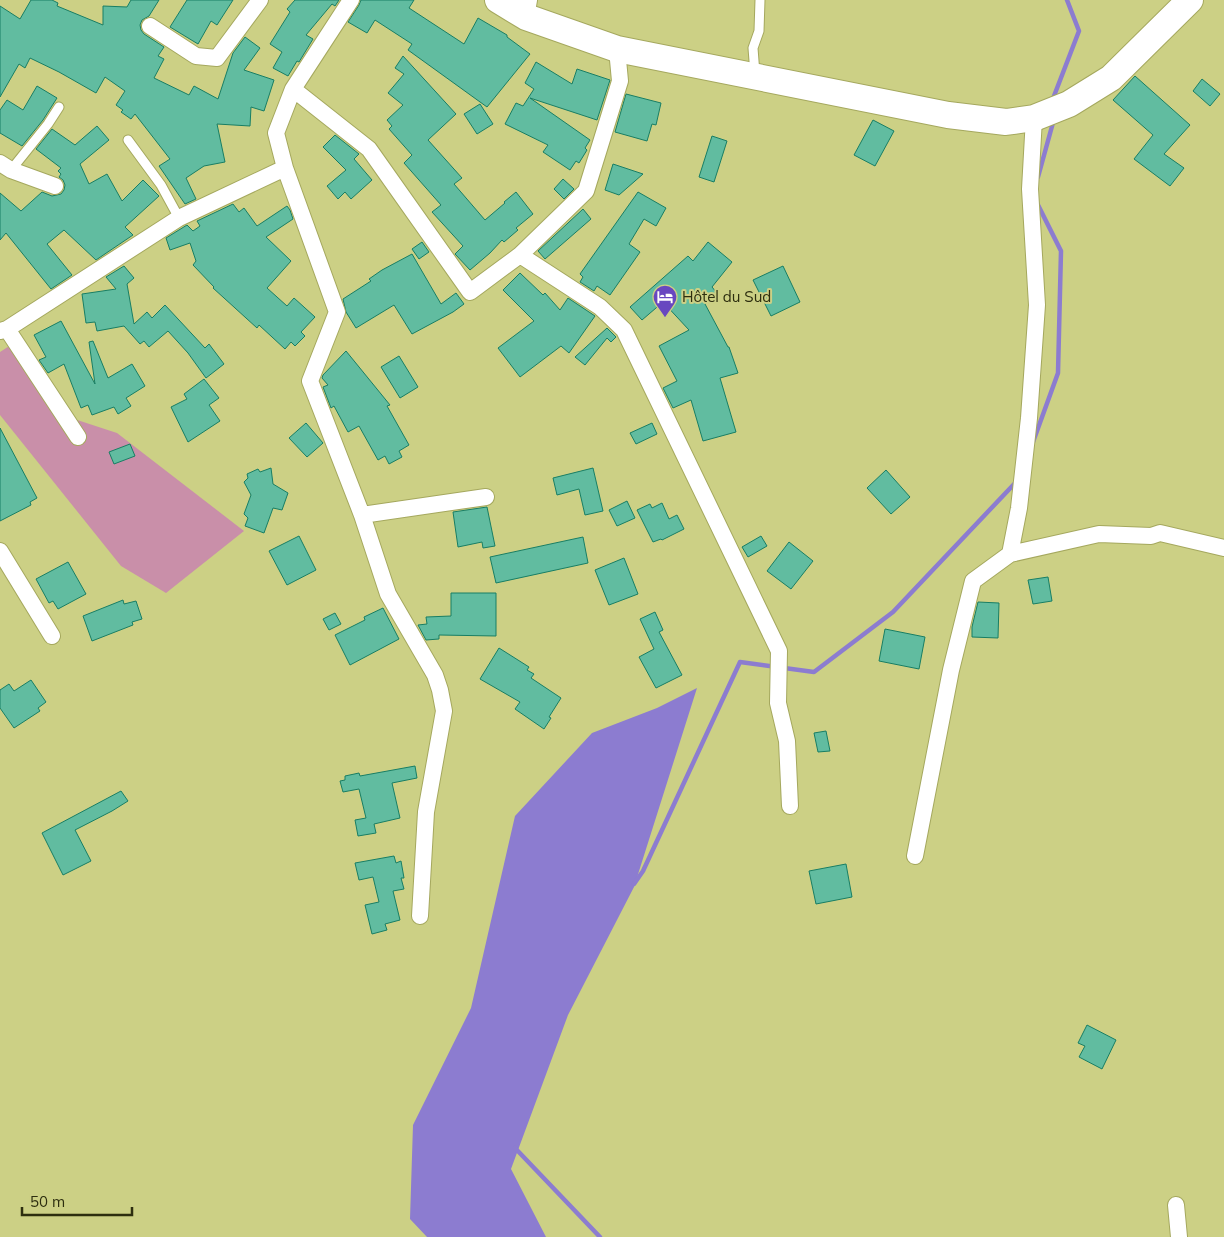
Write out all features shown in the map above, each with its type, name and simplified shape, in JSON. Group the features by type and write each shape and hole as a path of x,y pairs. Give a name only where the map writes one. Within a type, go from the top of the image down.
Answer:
{"main road":[{"path":"498,0 528,9 617,49 948,115 1006,122 1030,119 1069,104 1111,78 1190,0"}],"street":[{"path":"150,26 196,56 217,58 260,0"},
{"path":"352,0 293,89 276,133 285,168 338,312 310,381 362,515 388,594 435,675 444,711 426,812 420,916"},
{"path":"293,89 369,149 470,292 520,255 586,191 620,81 617,49"},
{"path":"1010,554 1020,499 1029,418 1037,304 1030,189 1030,119"},
{"path":"5,166 55,186"},
{"path":"78,437 4,330 179,218 285,168"},
{"path":"520,255 600,307 624,330 779,651 778,703 787,741 790,806"},
{"path":"362,515 486,497"},
{"path":"915,856 951,670 973,581 1010,554 1098,534 1151,536 1160,533 1224,548"},
{"path":"0,551 52,636"},
{"path":"1176,1205 1179,1237"}],"lane":[{"path":"755,76 753,48 759,31 760,0"},
{"path":"5,166 48,124 59,108"},
{"path":"128,140 161,185 179,218"}],"shaded area":[{"path":"14,343 68,417 117,433 244,531 166,593 121,566 0,415 0,352"},
{"path":"697,688 634,887 568,1015 511,1169 546,1237 427,1237 410,1219 413,1125 471,1008 515,816 592,733 657,708"}],"building":[{"path":"31,0 52,0 58,3 57,6 103,25 103,6 127,7 131,0 159,0 149,16 142,20 140,25 144,34 164,47 158,56 164,59 154,78 189,95 194,86 218,99 233,53 245,37 260,48 244,70 274,80 264,111 251,107 250,126 217,124 225,162 204,166 186,178 196,199 185,204 159,166 170,159 135,114 131,119 121,112 123,110 116,105 125,91 105,77 96,93 30,58 25,68 19,64 0,97 0,6 20,19"},
{"path":"187,0 233,0 217,25 211,21 198,44 170,27"},
{"path":"295,0 339,0 335,6 332,4 306,35 313,39 288,76 273,68 282,52 270,44 290,12 287,9"},
{"path":"361,0 414,0 409,8 464,44 478,18 507,35 507,37 530,54 487,107 408,50 412,44 375,20 367,33 348,22"},
{"path":"403,56 456,114 428,140 462,178 454,184 485,220 516,192 533,214 516,228 518,230 504,242 502,240 470,270 455,254 463,246 432,212 441,205 404,163 412,155 389,129 392,126 387,120 403,105 388,93 404,74 395,68"},
{"path":"536,62 572,84 577,69 610,80 597,120 530,98 590,140 585,148 587,150 579,163 576,161 570,170 543,152 548,145 505,124 516,103 523,106 534,89 525,83"},
{"path":"1135,76 1190,125 1164,154 1184,168 1170,186 1134,159 1153,135 1113,100"},
{"path":"1202,79 1220,94 1210,106 1193,91"},
{"path":"37,86 57,98 43,120 22,146 0,133 0,110 7,100 23,110"},
{"path":"626,94 661,103 656,125 652,124 647,141 615,132"},
{"path":"480,104 493,124 477,134 464,114"},
{"path":"873,120 894,131 875,166 854,155"},
{"path":"97,126 109,140 80,164 89,184 107,174 122,201 143,180 159,196 125,227 133,235 96,260 64,230 47,244 72,275 51,289 6,233 0,240 0,193 21,211 42,192 52,196 61,194 65,185 59,177 61,174 58,171 61,168 36,149 52,129 75,145"},
{"path":"335,135 359,154 354,159 372,180 351,199 345,192 338,199 327,186 346,170 323,147"},
{"path":"712,136 727,141 714,182 699,177"},
{"path":"613,164 643,174 619,195 605,190"},
{"path":"563,179 574,189 564,199 554,189"},
{"path":"638,192 666,208 656,226 644,219 629,244 640,252 610,295 597,286 594,291 580,282 583,277 580,274"},
{"path":"233,204 239,212 244,208 257,226 287,206 290,210 293,219 266,237 291,261 267,288 287,306 294,298 315,317 301,332 305,336 295,346 291,342 285,349 259,325 257,328 213,288 193,265 196,261 190,243 170,250 166,238 187,225 193,231 200,226 197,221"},
{"path":"583,209 591,219 545,259 538,251"},
{"path":"422,242 429,252 419,259 412,249"},
{"path":"708,242 732,262 712,287 717,293 705,304 729,347 738,373 720,378 736,432 703,441 691,400 673,408 663,388 677,381 659,346 689,330 663,302 642,320 630,307 688,256 693,261"},
{"path":"412,254 441,304 456,293 464,304 412,334 394,305 356,328 346,312 343,299 371,281 369,279 382,270"},
{"path":"124,266 134,278 127,284 134,324 147,312 152,318 165,305 205,348 209,344 224,364 206,378 188,353 168,331 149,347 144,341 140,344 124,326 97,331 95,322 86,323 82,294 116,289 106,277"},
{"path":"783,266 800,302 771,316 753,280"},
{"path":"520,273 543,295 545,293 560,310 568,298 595,316 569,353 561,346 520,377 498,348 534,321 503,290"},
{"path":"61,321 95,384 89,342 93,341 108,378 132,364 145,386 126,398 131,406 118,414 114,407 92,415 88,405 81,408 64,364 48,373 39,360 46,357 34,335"},
{"path":"607,328 616,337 611,342 607,338 585,365 575,357"},
{"path":"346,351 390,405 387,406 409,445 399,451 402,457 389,464 385,456 378,460 359,426 348,432 334,406 331,408 323,387 328,385 322,378 323,375"},
{"path":"399,356 418,387 400,398 381,367"},
{"path":"204,379 219,398 209,405 220,421 188,442 171,407 187,399 184,394"},
{"path":"306,423 323,443 307,457 289,438"},
{"path":"652,423 657,434 636,444 630,433"},
{"path":"0,428 37,498 30,502 31,505 0,521"},
{"path":"130,444 135,456 114,464 109,452"},
{"path":"271,468 273,484 288,493 282,510 273,508 264,533 245,526 248,518 244,514 251,495 244,482 248,478 247,474 258,469 260,472"},
{"path":"593,468 603,511 585,515 579,489 557,495 553,478"},
{"path":"886,470 910,497 891,514 867,488"},
{"path":"627,501 635,518 617,526 609,510"},
{"path":"662,503 669,519 677,515 684,529 662,540 653,542 637,510 650,504 652,508"},
{"path":"487,507 495,546 483,548 482,542 458,547 453,512"},
{"path":"299,536 316,570 287,585 269,551"},
{"path":"761,536 767,546 748,557 742,547"},
{"path":"583,537 588,563 496,583 490,557"},
{"path":"789,542 813,561 791,589 767,571"},
{"path":"624,558 638,594 609,605 595,570"},
{"path":"68,562 86,594 58,609 53,601 49,603 36,579"},
{"path":"1048,577 1052,601 1033,604 1028,580"},
{"path":"451,593 496,593 496,636 439,635 439,639 426,640 418,625 427,624 426,617 451,616"},
{"path":"123,600 124,604 136,601 142,619 132,622 133,625 92,641 83,616"},
{"path":"978,602 999,603 998,638 972,637 972,627"},
{"path":"383,608 399,639 350,665 335,635 365,620 364,617"},
{"path":"655,612 663,630 659,632 682,675 656,688 639,657 654,649 640,619"},
{"path":"335,613 341,624 329,630 323,619"},
{"path":"885,629 925,637 919,669 879,661"},
{"path":"499,648 529,667 527,670 534,674 531,678 561,698 544,729 515,709 520,702 480,679"},
{"path":"31,680 46,702 38,708 40,711 14,728 0,708 0,690 9,684 14,691"},
{"path":"826,731 830,751 818,752 814,733"},
{"path":"415,766 417,778 392,783 400,818 374,824 376,833 358,836 355,820 366,818 359,789 343,792 340,781 345,780 345,776 359,773 360,776"},
{"path":"121,791 128,801 75,830 91,861 63,875 42,833"},
{"path":"394,856 396,863 401,861 404,878 401,878 404,889 393,891 400,920 385,924 387,930 372,934 365,905 379,902 373,877 359,880 355,863"},
{"path":"846,864 852,897 816,904 809,871"},
{"path":"1087,1025 1116,1040 1102,1069 1079,1057 1085,1046 1078,1043"}],"waterway":[{"path":"1054,101 1054,96 1079,31 1067,0"},
{"path":"1038,177 1054,119"},
{"path":"1033,442 1058,373 1061,251 1037,203"},
{"path":"634,884 643,871 740,662 814,672 893,612 1017,481"},
{"path":"515,1148 600,1237"}],"place":[{"name":"Hôtel du Sud","path":"665,318"}]}
